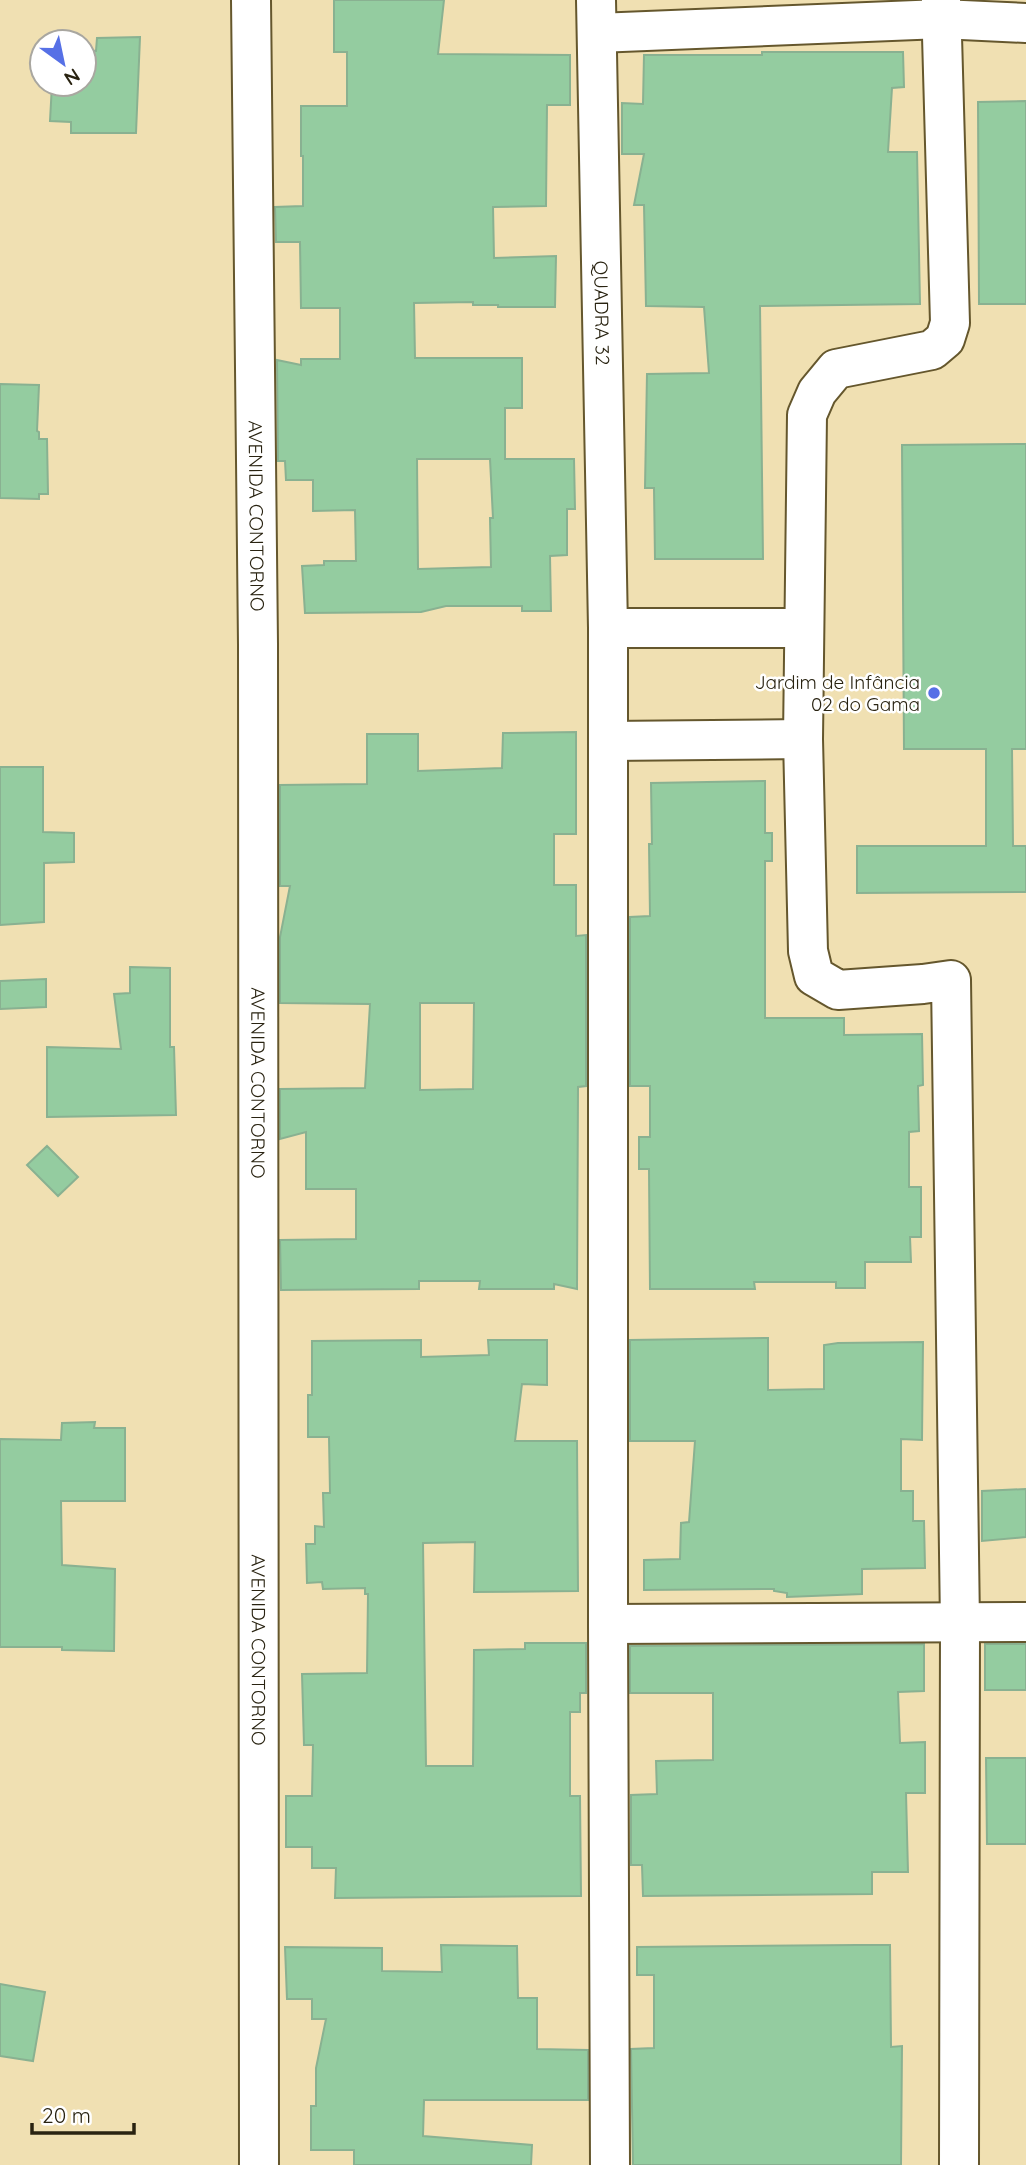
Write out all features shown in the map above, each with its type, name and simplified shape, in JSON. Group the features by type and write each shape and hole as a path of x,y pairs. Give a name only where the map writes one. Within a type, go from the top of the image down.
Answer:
{"street":[{"name":"AVENIDA CONTORNO","path":"251,0 258,630 259,2165"},
{"path":"597,16 941,9 1026,23"},
{"path":"941,9 950,323 945,339 932,350 836,369 817,392 807,415 803,740 808,951 814,976 838,990 951,980 960,1624 959,2165"},
{"name":"QUADRA 32","path":"597,16 608,628 610,2165"},
{"path":"608,628 804,628"},
{"path":"608,741 803,740"},
{"path":"608,1624 1026,1622"}],"building":[{"path":"334,0 444,0 438,54 570,55 570,105 547,105 546,206 493,207 494,258 556,256 555,307 498,307 473,305 473,302 414,303 415,358 522,358 522,408 505,408 505,459 574,459 575,509 567,509 567,555 550,556 551,611 522,611 522,606 446,606 421,612 305,613 302,566 324,565 324,561 356,561 355,510 313,511 313,480 286,480 285,461 278,461 277,360 301,365 301,359 340,359 340,308 301,308 300,242 276,242 275,207 303,206 301,106 347,106 347,52 334,52","holes":["417,459 490,459 493,518 490,518 491,567 418,569"]},
{"path":"140,37 136,133 71,133 71,122 50,121 51,98 98,98 98,38"},
{"path":"762,52 903,52 904,87 892,88 888,152 917,152 920,304 760,306 763,559 655,559 654,488 645,488 647,374 709,373 704,307 646,306 644,205 634,205 644,154 622,154 622,103 643,104 644,55 762,55"},
{"path":"1026,101 1026,304 979,304 978,102"},
{"path":"0,384 39,385 37,431 39,439 47,439 48,494 39,494 39,499 0,498"},
{"path":"1026,444 1026,749 1012,749 1013,846 1026,846 1026,892 857,893 857,846 986,846 986,749 904,749 902,445"},
{"path":"576,732 576,834 554,834 554,885 576,885 576,936 586,935 586,1086 578,1087 577,1289 554,1284 554,1289 479,1289 480,1281 419,1281 419,1289 281,1290 280,1240 356,1239 356,1189 306,1189 306,1132 280,1139 280,1089 365,1088 370,1004 280,1003 280,937 290,886 280,886 280,785 367,784 367,734 418,734 418,771 502,768 503,733","holes":["420,1003 474,1003 473,1089 420,1090"]},
{"path":"0,767 43,767 43,832 74,833 74,862 44,863 44,922 0,925"},
{"path":"765,781 765,833 772,833 772,861 765,861 765,1018 844,1018 844,1035 922,1034 923,1085 918,1086 919,1131 909,1132 909,1187 921,1187 921,1237 910,1237 911,1262 865,1262 865,1288 836,1288 836,1282 754,1282 755,1289 650,1289 649,1169 639,1169 639,1137 650,1137 650,1086 630,1086 630,917 650,916 651,783"},
{"path":"130,967 170,968 170,1047 174,1047 176,1115 47,1117 47,1047 121,1049 114,994 130,993"},
{"path":"46,979 46,1007 0,1009 0,981"},
{"path":"47,1146 78,1177 58,1196 27,1165"},
{"path":"768,1338 768,1390 824,1389 824,1345 923,1342 922,1440 901,1439 901,1491 913,1491 913,1521 924,1521 925,1568 862,1569 862,1594 787,1597 787,1593 774,1589 644,1590 644,1560 680,1559 681,1523 689,1522 695,1441 630,1441 630,1340"},
{"path":"421,1340 421,1357 489,1355 488,1340 547,1340 547,1385 522,1384 515,1441 577,1441 578,1591 474,1592 475,1542 423,1543 426,1766 473,1766 474,1650 525,1649 525,1643 586,1643 586,1693 580,1693 580,1712 570,1712 570,1796 580,1796 581,1896 335,1898 336,1868 312,1868 312,1847 286,1847 286,1796 312,1796 313,1745 304,1745 302,1674 367,1673 368,1594 365,1594 365,1588 323,1589 322,1582 307,1583 306,1544 315,1544 315,1526 324,1527 323,1493 330,1493 329,1437 308,1437 308,1395 312,1395 312,1341"},
{"path":"95,1422 94,1428 125,1428 125,1501 61,1501 62,1565 115,1569 114,1651 62,1650 62,1647 0,1647 0,1439 61,1440 62,1423"},
{"path":"1026,1489 1026,1537 982,1541 982,1491"},
{"path":"924,1644 924,1691 898,1692 900,1743 925,1742 925,1793 906,1793 908,1872 872,1872 872,1894 643,1896 642,1865 631,1865 631,1795 657,1794 656,1761 713,1760 713,1693 630,1693 630,1646"},
{"path":"985,1644 1026,1644 1026,1690 985,1690"},
{"path":"986,1758 1026,1758 1026,1844 987,1844"},
{"path":"441,1945 517,1946 518,1998 537,1998 537,2049 588,2050 588,2100 424,2100 423,2136 532,2145 531,2165 354,2165 354,2150 311,2150 311,2106 316,2106 316,2068 326,2019 312,2019 312,1999 287,1999 285,1947 382,1948 382,1971 442,1972"},
{"path":"890,1945 891,2047 902,2046 901,2165 633,2165 631,2049 654,2048 654,1975 637,1975 637,1947"},
{"path":"0,1984 45,1992 33,2061 0,2056"}],"place":[{"name":"Jardim de Infância 02 do Gama","path":"934,693"}]}
